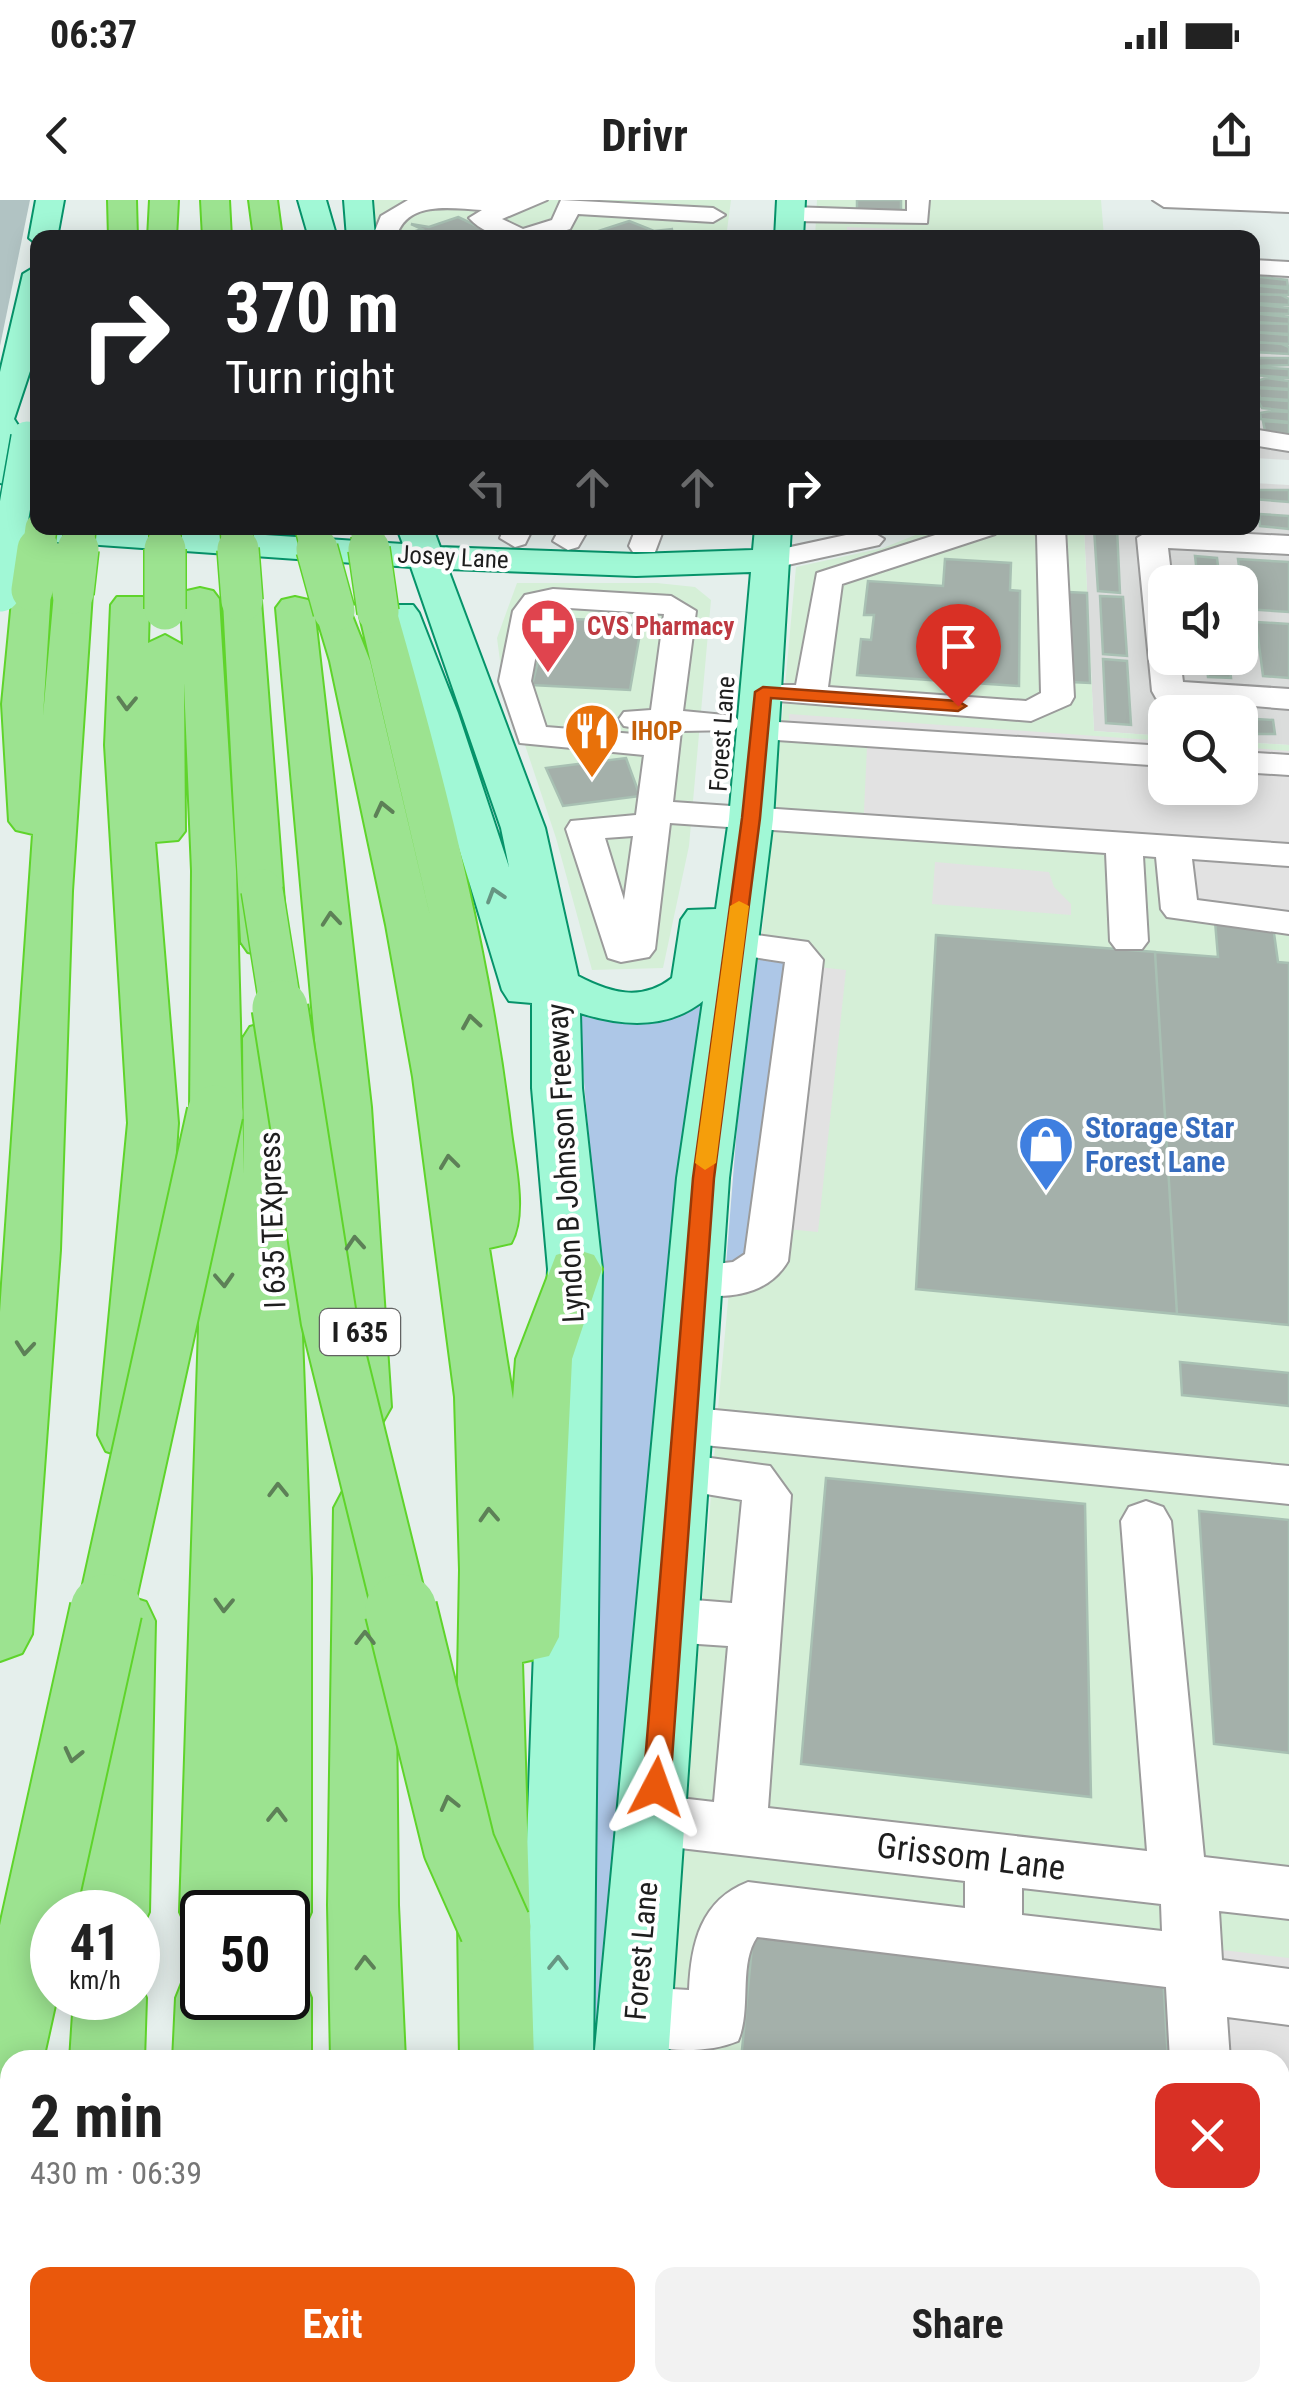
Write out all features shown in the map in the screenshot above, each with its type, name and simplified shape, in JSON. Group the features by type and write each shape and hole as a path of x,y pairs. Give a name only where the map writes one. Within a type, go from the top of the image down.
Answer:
{"highway":[{"path":"122,200 123,230"},
{"path":"162,230 164,200"},
{"path":"186,200 188,230"},
{"path":"215,200 217,230"},
{"path":"263,200 267,230"},
{"path":"38,535 16,590 27,808 50,891"},
{"path":"0,1634 33,1250 50,891 79,535"},
{"path":"132,535 148,607"},
{"path":"115,1890 123,1718 128,1416 153,1122 126,745 163,535"},
{"name":"I 635 TEXpress","path":"198,535 214,871 214,1113 227,1327 214,1890"},
{"name":"I 635 TEXpress","path":"237,535 262,890 280,1558 276,1890"},
{"name":"I 635","path":"299,535 352,611 329,903 360,1318 368,2050"},
{"path":"314,535 352,611 350,661 410,925 438,1077 484,1398 491,1570 490,1780 497,2050"},
{"path":"262,890 330,1320 459,1846 494,1927"},
{"path":"9,2050 214,1113"},
{"path":"510,2050 530,1557 544,1359 575,1270"},
{"path":"107,2050 109,2020"},
{"path":"210,2050 211,2020"},
{"path":"274,2050 275,2020"}],"main road":[{"path":"45,230 50,200"},
{"path":"71,230 75,200"},
{"path":"312,200 321,230"},
{"path":"334,200 336,230"},
{"path":"358,200 360,230"},
{"path":"30,311 3,463 8,474 30,481"},
{"path":"16,590 9,425 30,398"},
{"path":"0,502 30,504"},
{"name":"Josey Lane","path":"0,527 30,528"},
{"name":"Josey Lane","path":"279,535 419,539 484,535"},
{"path":"363,535 352,611 456,767 557,1088"},
{"name":"Josey Lane","path":"520,535 564,557"},
{"name":"Josey Lane","path":"419,539 564,557 656,546 748,549"},
{"name":"Lyndon B Johnson Freeway","path":"419,539 523,828 556,984 557,1088 575,1270 556,2050"},
{"path":"656,546 716,578 748,549"},
{"name":"Forest Lane","path":"633,2038 704,1178 718,942 749,715 748,549"},
{"path":"0,566 397,584 415,590 436,626 458,642"},
{"path":"556,984 600,1006 622,1010 664,1006 696,984 718,942"}],"street":[{"path":"386,230 388,221 414,208 419,200"},
{"path":"430,200 499,200"},
{"path":"507,230 481,218 536,200"},
{"path":"790,221 919,218 918,200"},
{"path":"544,230 562,224 570,204 649,206 713,217"},
{"path":"1168,211 1289,206"},
{"path":"1260,267 1289,269"},
{"path":"1260,439 1289,444"},
{"name":"Josey Lane","path":"748,549 812,535"},
{"name":"Josey Lane","path":"748,549 836,547 878,535"},
{"path":"811,696 828,579 963,535"},
{"path":"1052,535 1058,697 1031,711 811,696 749,715 664,733 540,738 529,732 515,681 529,611 564,557 678,606 664,733 653,818 734,817 1289,856"},
{"path":"1289,545 1152,538 1168,691 1289,700"},
{"path":"749,715 1148,754"},
{"path":"1258,763 1289,765"},
{"path":"1124,845 1129,941"},
{"path":"1172,848 1180,910 1289,923"},
{"path":"682,1449 1289,1485"},
{"path":"682,1449 753,1480 767,1494 739,1830"},
{"path":"1146,1521 1199,2050"},
{"path":"669,1620 756,1626"},
{"name":"Grissom Lane","path":"654,1820 1289,1893"},
{"path":"993,1938 994,1859"},
{"path":"633,2038 717,2022 724,1938 733,1918 748,1909 1182,1961 1205,1986 1289,1997"}],"shaded area":[{"path":"0,200 30,200 0,346"},
{"path":"370,200 731,200 727,230 376,230"},
{"path":"817,200 1101,200 1103,230 815,230"},
{"path":"847,227 920,230 847,230"},
{"path":"1260,259 1289,261 1289,460 1260,458"},
{"path":"1260,483 1289,485 1289,745 1258,743 1258,695 1148,695 1148,735 1094,731 1084,535 1260,535"},
{"path":"916,535 1084,535 1094,731 1148,735 1148,805 1258,805 1258,743 1289,745 1289,2050 666,2050 718,1409 796,567 883,548"},
{"path":"517,583 657,583 695,587 711,600 689,846 663,968 592,970 556,838 502,676 497,638"},
{"path":"789,714 1148,740 1148,805 1258,805 1258,748 1289,751 1289,930 1166,916 1158,855 863,832 867,747 790,742"},
{"path":"935,862 1049,872 1054,887 1071,904 1071,915 932,904"},
{"path":"751,952 786,959 747,1255 726,1265"},
{"path":"790,964 846,970 818,1232 755,1226"},
{"path":"707,1000 616,2050 584,2050 595,1206 578,1014"},
{"path":"1173,1944 1289,1958 1289,2050 1181,2050"}],"building":[{"path":"857,200 901,200 901,212 857,211"},
{"path":"458,217 485,230 419,230 422,229 411,224 429,227"},
{"path":"629,221 652,230 601,230"},
{"path":"1260,277 1287,280 1288,287 1260,285"},
{"path":"1260,286 1289,289 1289,295 1260,294"},
{"path":"1260,294 1281,295 1289,299 1289,305 1260,303"},
{"path":"1260,305 1289,308 1289,314 1260,313"},
{"path":"1260,314 1289,317 1289,324 1260,322"},
{"path":"1260,323 1289,324 1289,334 1260,332"},
{"path":"1260,333 1289,335 1289,344 1260,342"},
{"path":"1260,342 1282,344 1289,347 1289,354 1260,352"},
{"path":"1260,358 1289,358 1289,365 1260,366"},
{"path":"1260,367 1289,369 1289,378 1260,376"},
{"path":"1260,380 1289,381 1289,389 1260,387"},
{"path":"1260,388 1289,390 1289,400 1260,398"},
{"path":"1260,399 1289,401 1289,411 1262,408"},
{"path":"1289,412 1289,422 1261,419 1260,413"},
{"path":"1263,421 1289,423 1289,434 1265,431"},
{"path":"1260,490 1289,490 1289,502 1260,500"},
{"path":"1260,514 1289,516 1289,529 1260,526"},
{"path":"1094,535 1117,535 1120,593 1098,591"},
{"path":"1195,556 1217,558 1218,565 1196,565"},
{"path":"945,559 1011,563 1010,590 1020,591 1019,686 857,675 861,639 871,640 874,615 864,615 868,581 943,586"},
{"path":"1238,559 1289,562 1289,612 1258,610 1258,565 1239,565"},
{"path":"1068,592 1087,593 1090,683 1070,682"},
{"path":"1100,596 1123,597 1127,656 1103,654"},
{"name":"CVS Pharmacy","path":"549,618 642,622 630,690 532,685"},
{"path":"1258,622 1289,624 1289,678 1263,676"},
{"path":"1103,659 1127,661 1131,725 1106,723"},
{"path":"1258,719 1273,720 1275,734 1258,734"},
{"name":"IHOP","path":"626,758 640,796 563,806 546,768"},
{"path":"1215,921 1273,926 1278,962 1289,963 1289,1325 1177,1314 1155,952 1218,957"},
{"name":"Storage Star Forest Lane","path":"936,935 1155,952 1177,1314 916,1289"},
{"path":"1180,1362 1289,1373 1289,1406 1182,1395"},
{"path":"826,1478 1085,1504 1091,1797 801,1764"},
{"path":"1199,1511 1289,1520 1289,1753 1214,1744"},
{"path":"754,1926 1163,1976 1167,2050 742,2050"}],"slow traffic":[{"path":"705,1163 739,906"}],"place":[{"name":"CVS Pharmacy","path":"548,675"},
{"name":"IHOP","path":"592,780"},
{"name":"Storage Star Forest Lane","path":"1046,1193"}],"route":[{"path":"656,1787 704,1178 751,818 763,692 958,706"}]}
